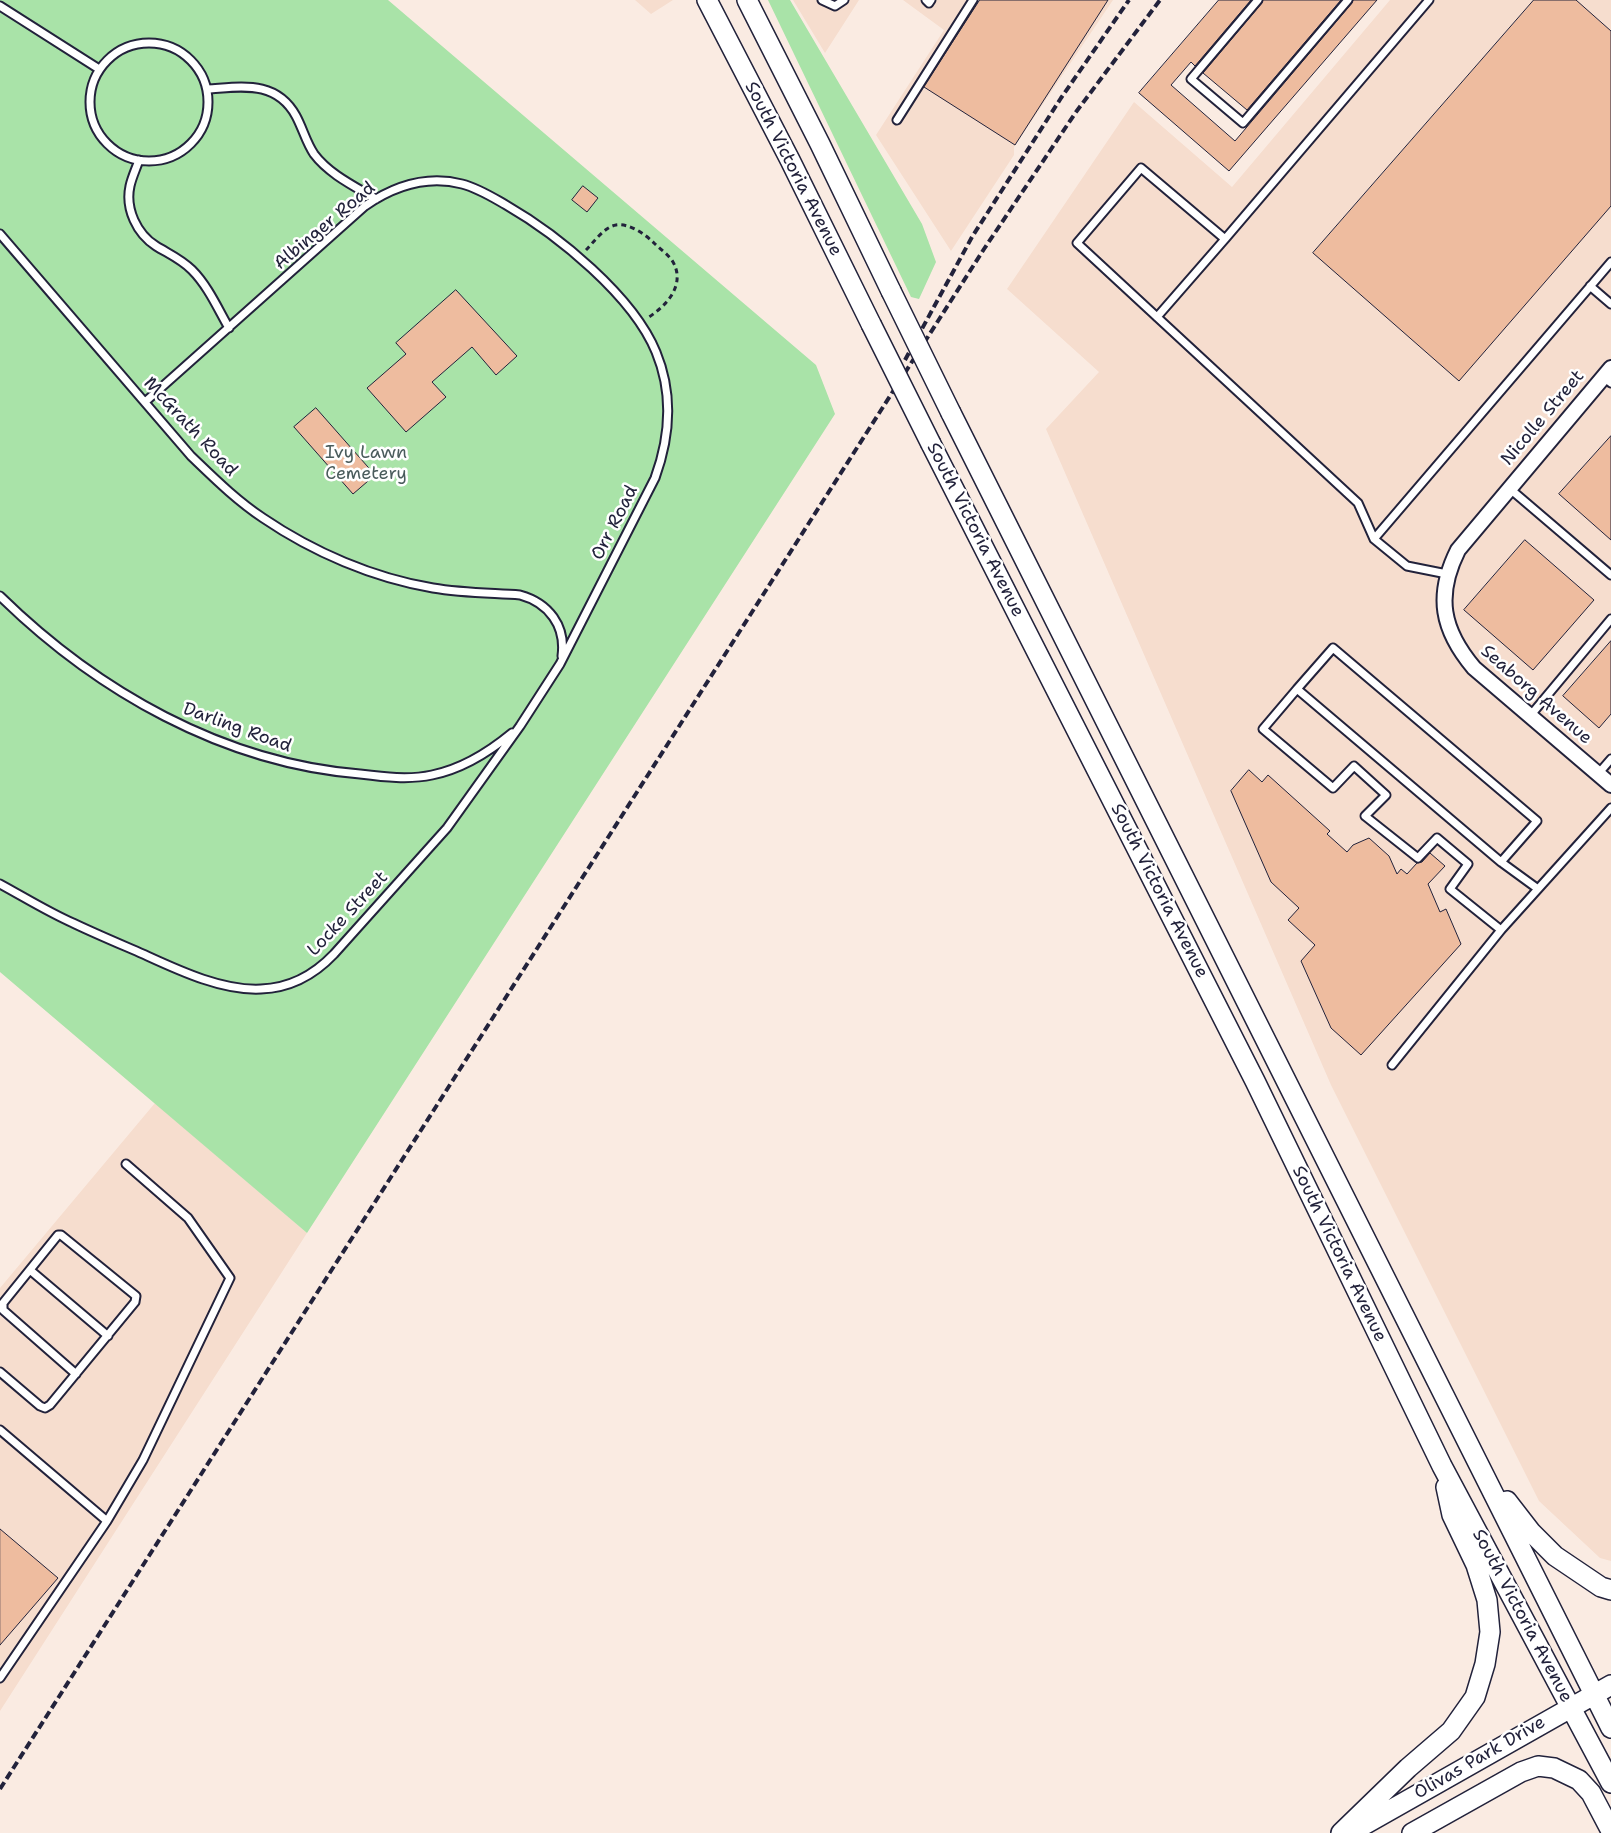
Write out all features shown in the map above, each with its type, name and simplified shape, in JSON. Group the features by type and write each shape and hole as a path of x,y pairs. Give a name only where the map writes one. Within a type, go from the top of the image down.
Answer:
{"main road":[{"name":"South Victoria Avenue","path":"707,0 790,160 871,324 1255,1081 1442,1466 1611,1783"},
{"name":"South Victoria Avenue","path":"747,0 1611,1728"},
{"path":"1341,1833 1408,1768 1451,1730 1475,1697 1485,1664 1490,1632 1486,1600 1476,1565 1452,1515 1442,1466"},
{"path":"1481,1467 1531,1532 1555,1556 1601,1588 1611,1590"},
{"name":"Olivas Park Drive","path":"1349,1833 1570,1706 1611,1685"},
{"path":"1412,1833 1521,1772 1538,1766 1560,1770 1579,1780 1591,1793 1611,1831"}],"street":[{"name":"Nicolle Street","path":"1506,491 1608,376"},
{"name":"Seaborg Avenue","path":"1506,491 1458,550 1447,574 1444,610 1450,632 1460,652 1474,668 1611,785"}],"lane":[{"path":"822,0 835,6 844,0"},
{"path":"926,0 929,2 931,0"},
{"path":"897,120 973,0"},
{"path":"1258,0 1190,79 1243,123 1348,0"},
{"path":"1157,317 1429,0"},
{"path":"0,6 99,69"},
{"path":"150,42 170,46 187,56 200,70 208,89 209,108 203,127 192,143 176,154 158,160 138,160 120,154 105,142 95,126 90,107 92,87 99,69 113,54 130,45 150,42"},
{"path":"208,89 252,87 265,90 277,96 287,104 295,115 309,146 321,162 336,174 376,199"},
{"path":"138,160 129,192 130,206 137,226 151,242 179,258 194,271 229,328"},
{"path":"1224,238 1141,168 1077,243 1358,503 1374,539 1407,566 1447,574"},
{"name":"Albinger Road","path":"145,402 358,212 398,187 417,182 436,181 461,184 485,193 524,216 561,242 595,272 639,321"},
{"name":"McGrath Road","path":"0,234 191,456 225,488 262,517 301,542 344,562 388,578 434,588 520,595 542,604 555,618 562,634 563,652 560,664"},
{"path":"1374,539 1611,262"},
{"path":"1590,286 1611,304"},
{"name":"Orr Road","path":"520,726 560,664 654,478 666,442 668,424 666,387 656,352 639,321"},
{"path":"1506,491 1611,575"},
{"name":"Darling Road","path":"0,596 30,626 81,666 135,701 193,730 253,753 296,765 340,773 400,778 432,776 462,766 482,755 502,742 520,726"},
{"path":"1530,716 1611,619"},
{"path":"1501,862 1537,821 1333,648 1263,729 1334,788 1354,766 1386,795 1365,816 1418,858 1437,838 1468,864 1450,889 1501,930"},
{"path":"1296,689 1501,862 1538,889"},
{"name":"Locke Street","path":"0,884 72,923 178,970 240,989 263,989 286,985 308,976 334,954 447,828 520,726"},
{"path":"1598,774 1611,759"},
{"path":"1392,1065 1501,930 1611,808"},
{"path":"0,1678 107,1521 143,1460 230,1278 188,1218 126,1164"},
{"path":"0,1372 40,1406 45,1408 50,1406 135,1302 136,1296 61,1235 58,1236 3,1303 3,1310 76,1374"},
{"path":"30,1270 108,1336"},
{"path":"0,1430 107,1521"}],"path":[{"path":"579,258 608,228 615,225 623,225 634,229 648,238 673,262 677,276 675,289 668,302 639,321"}],"shaded area":[{"path":"635,0 673,0 651,14"},
{"path":"793,0 859,0 825,53"},
{"path":"903,0 1113,0 1014,147 1014,155 951,251 876,135 944,30"},
{"path":"1390,0 1611,0 1611,1561 1600,1558 1539,1501 1331,1085 1046,429 1099,372 1007,289 1134,102 1232,187"},
{"path":"155,1103 307,1233 0,1711 0,1288"}],"green space":[{"name":"Ivy Lawn Cemetery","path":"0,0 388,0 816,365 835,414 307,1233 0,972"},
{"path":"768,0 790,0 922,224 936,262 919,299 911,297"}],"building":[{"path":"980,0 1108,0 1015,145 924,87"},
{"path":"1219,0 1251,0 1195,66 1191,62 1171,85 1235,141 1353,0 1377,0 1229,171 1139,93"},
{"path":"1263,0 1341,0 1247,110 1203,73"},
{"path":"1534,0 1576,0 1611,31 1611,206 1459,381 1313,253"},
{"path":"583,186 598,198 587,212 572,200"},
{"path":"456,290 517,356 496,375 472,347 432,382 446,397 406,432 367,388 406,354 396,343"},
{"path":"316,408 375,475 353,494 294,427"},
{"path":"1611,436 1611,540 1559,494"},
{"path":"1525,540 1594,600 1533,670 1464,610"},
{"path":"1611,641 1611,714 1599,728 1563,696"},
{"path":"1249,770 1262,782 1268,775 1330,831 1327,834 1347,852 1353,845 1369,838 1389,856 1397,874 1401,869 1407,874 1430,853 1445,866 1428,884 1440,912 1446,909 1461,944 1361,1055 1331,1028 1301,961 1315,945 1288,920 1299,908 1271,882 1231,791"},
{"path":"0,1529 58,1578 0,1645"}],"railway":[{"path":"905,360 972,237 1061,98 1129,0"},
{"path":"0,1789 984,249 1076,112 1160,0"}]}
